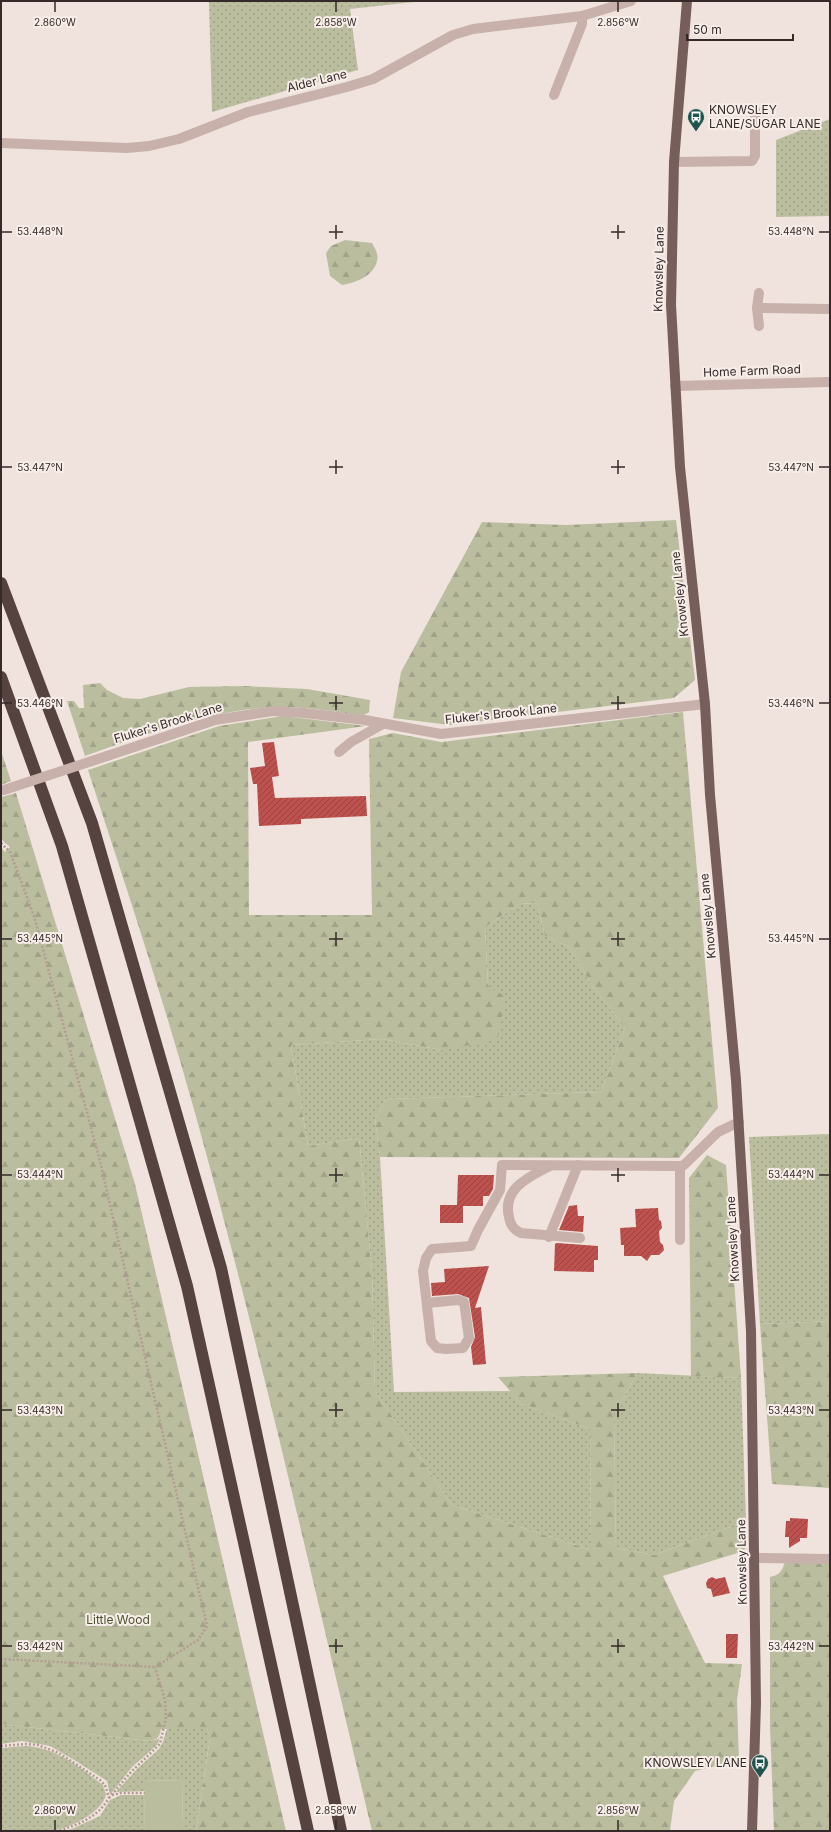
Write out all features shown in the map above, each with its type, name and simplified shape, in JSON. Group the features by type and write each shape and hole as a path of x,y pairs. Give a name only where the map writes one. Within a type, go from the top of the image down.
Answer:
{"highway":[{"path":"1,583 92,824 221,1268 341,1831"},
{"path":"1,677 62,846 187,1286 308,1831"}],"main road":[{"name":"Knowsley Lane","path":"687,1 674,162 671,305 680,468 705,704 710,795 739,1122 751,1331 756,1703 752,1831"}],"street":[{"name":"Alder Lane","path":"1,143 127,148 179,139 248,112 347,88 373,79 453,35 473,30 582,16 631,1"},
{"path":"554,95 582,24 582,16"},
{"path":"674,162 752,161 756,156 756,110"},
{"path":"759,293 757,308 759,326"},
{"path":"757,308 830,309"},
{"name":"Home Farm Road","path":"675,386 830,382"},
{"name":"Fluker's Brook Lane","path":"2,791 215,720 273,711 304,713 442,734 705,704"},
{"path":"339,752 351,742 383,724"},
{"path":"427,1303 458,1300 464,1302 468,1338 463,1348 437,1348 431,1341 423,1271 426,1258 432,1250 471,1246 500,1190 502,1165 680,1166 684,1165 718,1132 739,1122"},
{"path":"552,1165 516,1185 508,1201 507,1208 510,1222 516,1231 521,1233 580,1238"},
{"path":"549,1236 578,1165"},
{"path":"680,1166 680,1240"},
{"path":"755,1558 830,1559"}],"path":[{"path":"1,843 10,852 34,916 99,1157 207,1626 198,1640 155,1668 1,1659"},
{"path":"58,1831 95,1816 131,1772 160,1744 166,1717 165,1700 155,1668"},
{"path":"1,1746 26,1744 38,1745 59,1753 100,1780 105,1785 110,1797"},
{"path":"110,1797 121,1793 145,1793"}],"green space":[{"path":"209,1 423,1 350,9 358,70 212,112"},
{"path":"830,119 830,216 776,217 776,140"},
{"path":"345,240 372,243 377,259 375,266 368,275 353,283 342,285 330,276 326,253 331,246"},
{"path":"676,520 695,680 674,698 450,725 393,718 401,672 482,522 567,525"},
{"path":"100,683 107,690 123,698 140,699 189,687 245,686 307,689 370,700 369,712 364,715 309,708 276,707 251,709 179,724 85,756 67,701 74,701 79,708 84,708 83,685"},
{"path":"683,712 718,1108 679,1158 380,1157 375,1119 386,1099 601,1092 625,1028 592,985 569,947 545,936 537,903 519,904 485,927 488,986 506,997 497,1040 442,1050 382,1039 291,1045 308,1146 359,1138 372,1271 375,1391 452,1505 591,1550 590,1429 521,1404 498,1377 638,1373 614,1413 616,1548 654,1555 746,1521 746,1546 744,1551 663,1576 705,1663 742,1664 737,1700 739,1761 695,1771 674,1801 670,1831 372,1831 287,1471 219,1202 170,1027 88,770 219,726 283,716 366,726 248,742 249,915 372,915 369,739 393,733 441,742"},
{"path":"1,751 11,781 1,785"},
{"name":"Little Wood","path":"16,793 135,1184 286,1831 196,1831 210,1738 207,1729 161,1729 158,1738 149,1741 1,1724 1,847 5,852 10,847 1,839 1,797"},
{"path":"537,903 545,936 569,947 592,985 625,1028 601,1092 386,1099 375,1119 380,1157 394,1392 510,1391 521,1404 590,1429 591,1550 452,1505 375,1391 372,1271 359,1138 308,1146 291,1045 382,1039 442,1050 488,986 485,927 519,904"},
{"path":"830,1134 830,1321 760,1324 749,1137"},
{"path":"707,1155 726,1165 741,1378 691,1376 689,1178"},
{"path":"830,1321 830,1488 772,1484 760,1324"},
{"path":"638,1373 741,1378 746,1521 654,1555 616,1548 614,1413"},
{"path":"785,1561 830,1563 830,1831 774,1831 770,1727 770,1577 780,1572"},
{"path":"1,1724 149,1741 160,1737 157,1745 132,1767 110,1795 107,1781 50,1746 22,1741 1,1744"},
{"path":"168,1728 207,1729 210,1738 196,1831 182,1831 183,1781 146,1780 145,1791 116,1792 138,1768 159,1749"},
{"path":"25,1746 36,1747 55,1753 82,1769 103,1785 106,1795 103,1802 91,1814 83,1819 58,1830 1,1831 1,1748"},
{"path":"145,1780 183,1781 182,1831 144,1831"},
{"path":"121,1795 145,1795 144,1831 67,1831 100,1816 110,1800"}],"building":[{"path":"274,742 279,776 272,777 275,798 366,796 367,816 301,819 301,824 259,826 257,784 253,784 250,768 265,766 262,743"},
{"path":"458,1175 494,1175 493,1189 489,1196 483,1196 483,1206 463,1206 463,1223 440,1223 440,1205 457,1205"},
{"path":"577,1205 578,1216 584,1216 583,1232 559,1230 569,1206"},
{"path":"658,1208 659,1220 661,1221 662,1228 659,1231 660,1242 663,1245 664,1250 659,1255 651,1255 647,1261 641,1256 624,1256 624,1245 621,1245 620,1228 636,1227 635,1209"},
{"path":"555,1244 598,1246 598,1260 594,1260 594,1272 554,1271"},
{"path":"489,1266 475,1308 481,1307 486,1364 473,1365 471,1347 475,1337 469,1298 458,1294 432,1296 431,1283 445,1282 444,1269"},
{"path":"790,1518 808,1519 807,1538 800,1538 800,1541 789,1548 789,1537 785,1537 786,1521 790,1521"},
{"path":"712,1577 716,1579 725,1577 730,1593 713,1597 711,1589 707,1588 706,1583 708,1579"},
{"path":"726,1634 738,1634 737,1658 726,1658"}],"place":[{"name":"KNOWSLEY LANE/SUGAR LANE","path":"696,132"},
{"name":"KNOWSLEY LANE","path":"760,1778"}]}
